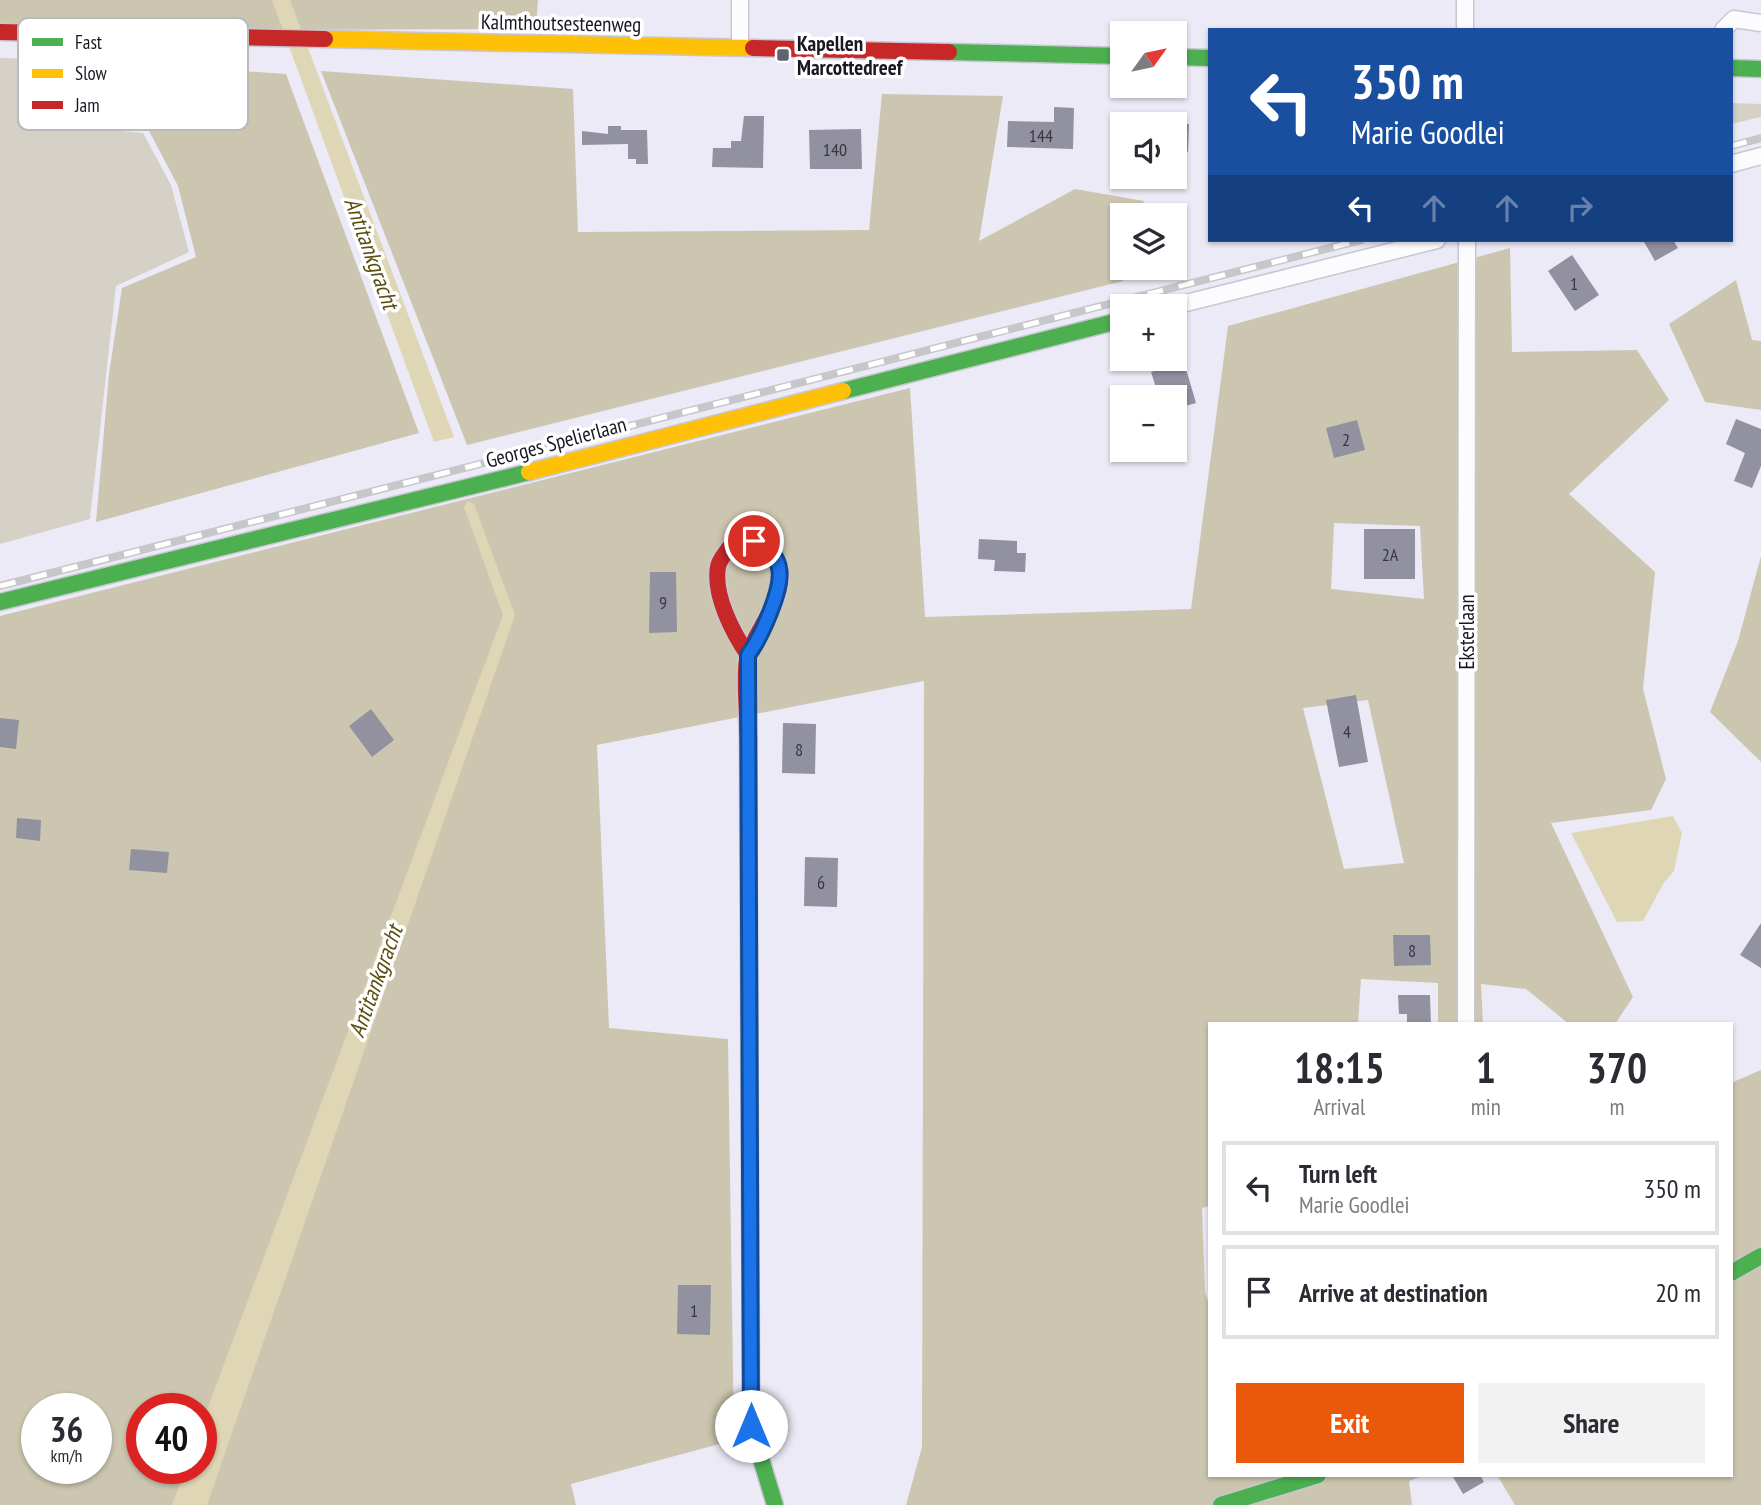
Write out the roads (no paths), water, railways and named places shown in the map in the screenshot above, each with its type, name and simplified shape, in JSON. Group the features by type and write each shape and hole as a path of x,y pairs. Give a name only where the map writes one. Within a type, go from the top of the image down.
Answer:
{"street":[{"path":"740,0 740,47"},
{"path":"1465,0 1465,28"},
{"path":"1725,28 1734,19 1761,23"},
{"name":"Kalmthoutsesteenweg","path":"0,32 18,32"},
{"name":"Kalmthoutsesteenweg","path":"248,38 1110,56"},
{"path":"1187,57 1208,58"},
{"path":"1733,68 1761,69"},
{"path":"1733,163 1761,156"},
{"path":"1187,303 1429,242"},
{"name":"Eksterlaan","path":"1466,242 1466,1022"},
{"name":"Georges Spelierlaan","path":"0,602 373,508 489,482 1110,323"},
{"path":"748,655 740,644 717,583 718,565 729,548 754,541 765,546 775,557 779,580 759,639 748,655 751,1426 775,1505"},
{"path":"1733,1272 1761,1256"},
{"path":"1222,1505 1312,1477"}],"water":[{"name":"Antitankgracht","path":"272,0 290,0 454,437 434,442"},
{"name":"Antitankgracht","path":"468,501 474,504 515,615 217,1476 217,1393 213,1393 503,615 464,507"},
{"path":"1673,816 1682,833 1674,871 1663,884 1643,921 1617,922 1571,833"},
{"name":"Antitankgracht","path":"180,1484 214,1484 207,1505 172,1505"}],"railway":[{"path":"1733,145 1761,138"},
{"path":"0,586 1353,242"}],"place":[{"name":"Kapellen Marcottedreef","path":"783,55"}]}
